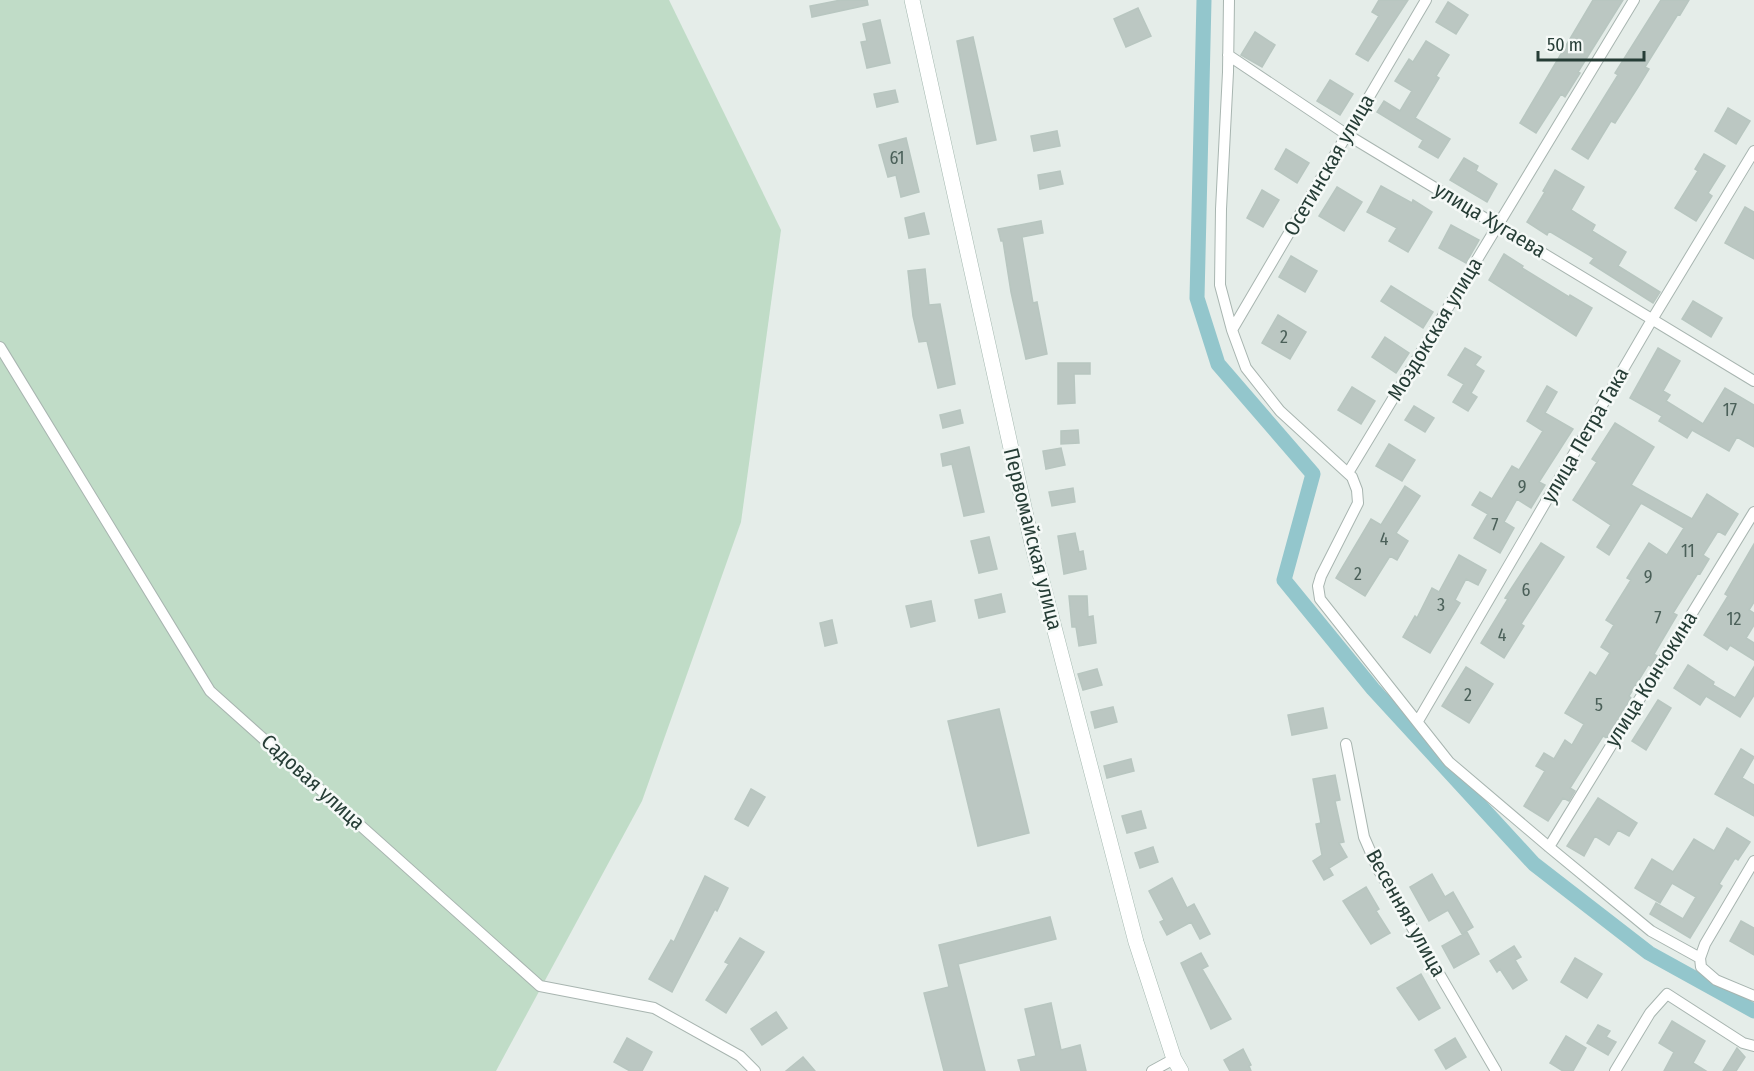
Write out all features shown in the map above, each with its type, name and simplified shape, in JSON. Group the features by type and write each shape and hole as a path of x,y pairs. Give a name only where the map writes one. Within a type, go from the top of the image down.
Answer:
{"main road":[{"name":"Первомайская улица","path":"912,0 1030,540 1136,942 1178,1065"}],"street":[{"path":"1229,0 1220,285 1232,330 1246,368 1280,411 1352,477 1357,490 1358,502 1321,576 1318,586 1320,599 1449,762 1651,931 1700,958"},
{"name":"Осетинская улица","path":"1232,330 1426,0"},
{"name":"Моздокская улица","path":"1348,473 1634,0"},
{"name":"улица Хугаева","path":"1228,55 1346,134 1754,381"},
{"name":"улица Петра Гака","path":"1418,721 1653,318 1754,151"},
{"name":"Садовая улица","path":"0,347 210,691 540,986 654,1008 740,1056 755,1071"},
{"name":"улица Кончокина","path":"1549,847 1754,512"},
{"name":"Весенняя улица","path":"1346,744 1364,837 1378,869 1496,1071"},
{"path":"1754,861 1705,944 1700,958 1701,967 1716,980 1754,996"},
{"path":"1615,1071 1650,1013 1667,994 1743,1043 1754,1046"},
{"path":"1152,1071 1178,1065"}],"green space":[{"path":"0,0 669,0 781,230 741,522 642,801 496,1071 0,1071"}],"building":[{"path":"841,0 867,0 868,5 812,17 810,6"},
{"path":"1379,0 1408,0 1368,61 1356,54 1379,16 1372,12"},
{"path":"1593,0 1623,0 1565,97 1561,94 1536,133 1520,123"},
{"path":"1661,0 1689,0 1645,67 1649,69 1638,87 1615,123 1611,121 1588,159 1572,149 1618,75 1615,73"},
{"path":"1448,2 1468,15 1456,34 1436,22"},
{"path":"1138,8 1151,36 1126,47 1114,19"},
{"path":"880,20 890,63 867,68 861,42 867,41 863,24"},
{"path":"1255,32 1275,45 1262,67 1241,55"},
{"path":"973,37 996,140 977,144 957,41"},
{"path":"1426,41 1449,55 1436,76 1439,78 1415,118 1450,139 1438,158 1419,147 1423,140 1377,112 1384,101 1400,111 1412,91 1395,81 1409,59 1413,62"},
{"path":"1330,80 1353,94 1340,115 1317,101"},
{"path":"895,90 898,102 877,107 874,94"},
{"path":"1728,108 1750,121 1736,144 1715,131"},
{"path":"1057,131 1060,146 1034,151 1031,136"},
{"path":"906,138 919,192 901,197 896,175 888,177 879,145"},
{"path":"1286,149 1309,163 1297,183 1275,169"},
{"path":"1704,154 1725,166 1708,193 1712,196 1696,221 1675,208 1698,171 1695,169"},
{"path":"1464,158 1478,166 1476,171 1497,184 1487,202 1450,180"},
{"path":"1555,170 1584,187 1571,210 1595,225 1592,231 1626,252 1618,266 1660,292 1653,303 1590,263 1594,258 1549,231 1547,235 1527,222"},
{"path":"1060,171 1063,184 1040,189 1038,175"},
{"path":"1381,186 1412,203 1413,200 1432,212 1408,252 1389,241 1397,228 1367,212"},
{"path":"1337,187 1362,202 1344,231 1319,216"},
{"path":"1262,190 1279,200 1263,227 1247,218"},
{"path":"1745,207 1754,212 1754,259 1725,243"},
{"path":"924,213 929,234 909,238 905,218"},
{"path":"1041,221 1043,233 1022,237 1033,303 1037,302 1047,354 1026,359 1011,292 1003,241 1001,241 998,229"},
{"path":"1451,225 1479,240 1466,263 1439,248"},
{"path":"1504,254 1569,297 1570,295 1592,308 1576,336 1489,280"},
{"path":"1291,256 1317,271 1305,292 1279,277"},
{"path":"925,269 929,305 940,304 955,384 938,388 927,341 919,342 913,316 908,271"},
{"path":"1391,286 1433,312 1423,328 1381,301"},
{"path":"1693,301 1722,318 1711,337 1682,319"},
{"path":"1278,315 1306,332 1290,359 1262,343"},
{"path":"1385,337 1409,353 1396,373 1372,357"},
{"path":"1465,348 1481,357 1475,365 1484,371 1471,393 1477,397 1468,411 1453,402 1464,384 1448,375"},
{"path":"1658,348 1680,361 1663,391 1670,395 1666,401 1703,424 1725,388 1754,405 1754,447 1737,437 1729,451 1692,430 1687,438 1659,421 1662,416 1630,398"},
{"path":"1058,363 1090,363 1090,374 1074,374 1075,403 1058,404"},
{"path":"1547,386 1557,392 1545,413 1573,429 1539,482 1545,485 1531,508 1517,499 1504,522 1514,528 1500,553 1474,538 1488,514 1472,505 1480,492 1492,499 1512,466 1519,470 1543,431 1527,421"},
{"path":"1352,387 1375,401 1361,424 1338,410"},
{"path":"1414,406 1434,418 1425,432 1405,420"},
{"path":"960,410 963,423 943,428 940,415"},
{"path":"1615,423 1654,447 1631,485 1692,519 1707,494 1738,514 1725,535 1718,531 1703,555 1709,559 1673,613 1677,615 1654,654 1657,656 1651,666 1648,665 1629,696 1631,698 1607,738 1603,736 1570,788 1575,791 1569,801 1563,798 1548,821 1524,806 1545,771 1536,766 1544,753 1554,759 1565,740 1572,745 1584,724 1565,713 1590,672 1596,676 1610,653 1601,647 1614,625 1606,620 1631,580 1627,578 1649,543 1667,555 1684,528 1641,503 1609,555 1597,547 1611,525 1573,500 1597,462 1592,459"},
{"path":"1078,430 1079,443 1061,444 1061,431"},
{"path":"1389,444 1415,460 1402,481 1376,466"},
{"path":"969,447 984,512 964,516 952,464 943,466 941,454"},
{"path":"1061,448 1065,465 1046,469 1043,451"},
{"path":"1405,486 1420,496 1396,533 1408,541 1397,560 1390,556 1365,596 1336,578 1371,519 1381,525"},
{"path":"1073,488 1075,502 1052,506 1049,492"},
{"path":"1075,533 1079,552 1083,551 1086,569 1064,574 1058,536"},
{"path":"989,537 997,569 979,573 971,541"},
{"path":"1541,543 1564,557 1521,624 1524,626 1504,658 1481,643 1508,599 1505,598"},
{"path":"1754,544 1754,602 1749,610 1754,613 1754,625 1746,638 1754,643 1754,660 1730,645 1727,650 1704,635 1728,596 1725,594"},
{"path":"1459,555 1486,570 1478,585 1466,579 1455,600 1460,603 1430,653 1403,637 1415,616 1417,618 1432,588 1439,592"},
{"path":"1001,594 1005,612 979,618 975,600"},
{"path":"1069,596 1087,596 1088,617 1093,616 1096,643 1079,646 1076,627 1072,627"},
{"path":"931,601 935,621 911,627 906,606"},
{"path":"832,620 837,643 825,646 820,623"},
{"path":"1688,665 1714,682 1713,685 1735,698 1754,667 1754,695 1740,717 1706,696 1700,705 1674,688"},
{"path":"1466,667 1493,684 1469,723 1442,706"},
{"path":"1097,669 1102,685 1083,690 1078,674"},
{"path":"1658,700 1671,708 1646,750 1632,741"},
{"path":"1113,707 1117,722 1095,728 1091,712"},
{"path":"1323,708 1327,728 1292,735 1288,715"},
{"path":"999,709 1029,833 978,846 948,721"},
{"path":"1741,749 1754,757 1742,778 1754,785 1754,816 1715,794"},
{"path":"1131,759 1134,771 1107,778 1104,766"},
{"path":"1335,775 1340,800 1335,801 1344,842 1339,843 1347,857 1329,868 1333,875 1324,880 1313,861 1322,855 1316,824 1321,823 1313,779"},
{"path":"751,789 765,797 748,826 735,819"},
{"path":"1598,798 1637,823 1629,836 1618,830 1609,845 1595,836 1584,856 1567,846"},
{"path":"1141,811 1146,828 1127,833 1122,816"},
{"path":"1727,828 1750,842 1738,860 1735,858 1719,884 1722,886 1690,938 1650,914 1656,903 1683,919 1696,897 1672,883 1660,903 1635,888 1652,859 1673,872 1694,839 1714,851"},
{"path":"1153,847 1158,862 1140,868 1135,853"},
{"path":"1432,874 1445,897 1453,892 1473,927 1462,934 1448,910 1429,921 1410,887"},
{"path":"705,876 728,888 672,992 649,979 671,940 674,942"},
{"path":"1172,878 1187,908 1194,904 1210,934 1200,939 1191,922 1167,935 1160,922 1164,920 1149,891"},
{"path":"1366,887 1379,909 1376,911 1390,933 1371,944 1343,901"},
{"path":"1050,917 1056,939 958,964 985,1071 944,1071 924,993 949,987 939,945"},
{"path":"1741,921 1754,928 1754,955 1730,941"},
{"path":"1467,932 1479,954 1454,968 1442,946"},
{"path":"740,938 764,952 726,1013 706,1000 729,964 725,962"},
{"path":"1514,946 1521,957 1515,960 1527,980 1513,989 1500,969 1497,972 1490,961"},
{"path":"1201,953 1208,966 1202,969 1231,1019 1211,1029 1181,963"},
{"path":"1575,958 1602,974 1587,998 1561,982"},
{"path":"1421,974 1440,1008 1419,1020 1397,988"},
{"path":"1051,1003 1061,1050 1080,1045 1086,1071 1021,1071 1018,1060 1036,1056 1025,1009"},
{"path":"776,1012 787,1028 762,1045 751,1029"},
{"path":"1672,1021 1705,1041 1693,1063 1706,1071 1664,1071 1674,1052 1659,1043"},
{"path":"1598,1025 1610,1031 1606,1037 1616,1042 1608,1055 1587,1043"},
{"path":"1566,1036 1586,1048 1573,1071 1563,1071 1550,1063"},
{"path":"627,1038 652,1052 642,1071 630,1071 614,1062"},
{"path":"1455,1038 1466,1057 1446,1069 1435,1050"},
{"path":"1737,1048 1745,1057 1736,1071 1723,1071"},
{"path":"1243,1049 1251,1065 1249,1066 1251,1071 1230,1071 1224,1060"},
{"path":"803,1057 815,1071 786,1071"}],"waterway":[{"path":"1204,0 1197,298 1218,364 1313,474 1284,580 1373,689 1534,864 1649,953 1754,1011"}]}
